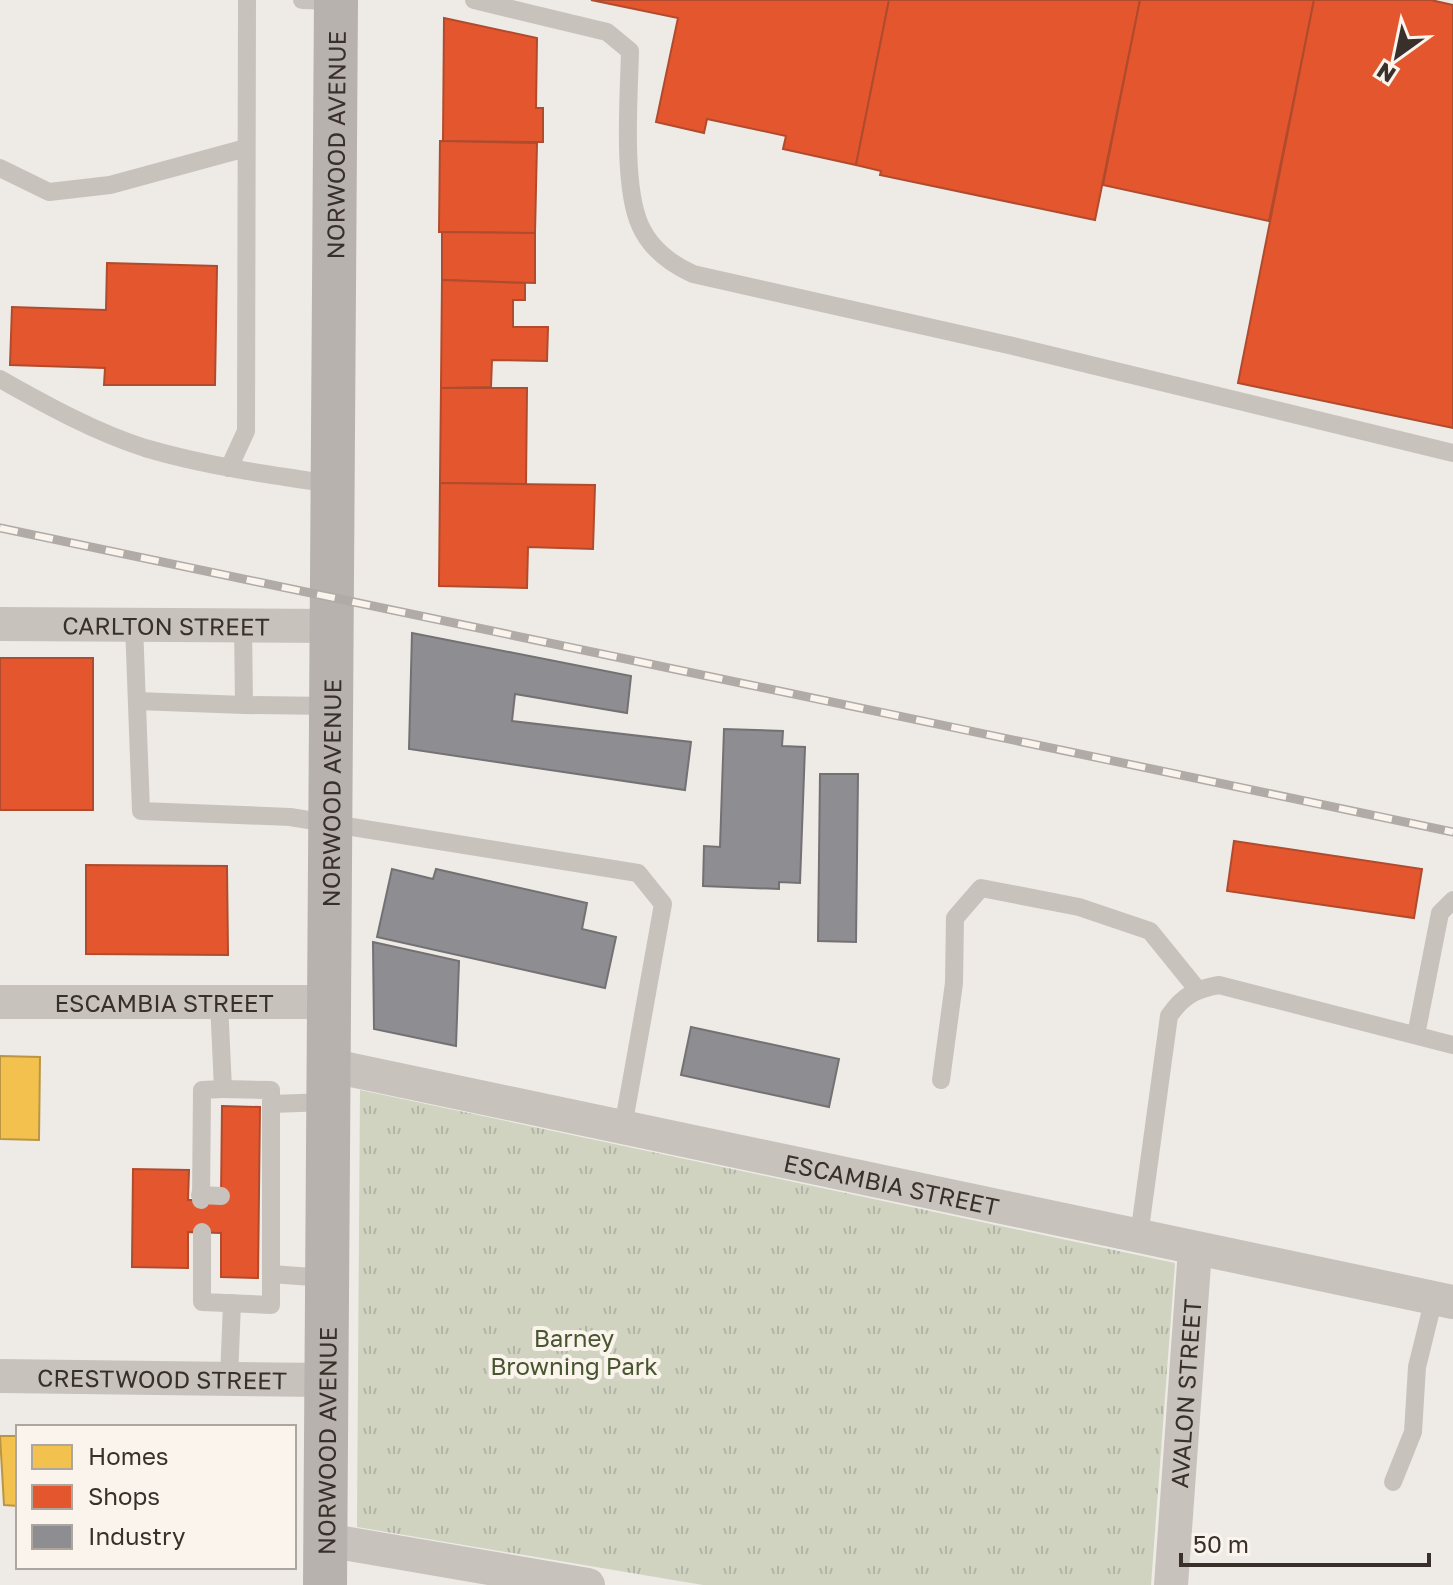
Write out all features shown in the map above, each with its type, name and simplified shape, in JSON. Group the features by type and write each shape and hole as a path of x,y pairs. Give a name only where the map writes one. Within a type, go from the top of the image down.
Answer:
{"main road":[{"name":"NORWOOD AVENUE","path":"324,0 334,626 324,1380 325,1585"}],"street":[{"name":"CARLTON STREET","path":"0,624 334,626"},
{"name":"ESCAMBIA STREET","path":"0,1002 329,1002"},
{"name":"ESCAMBIA STREET","path":"328,1084 623,1127 1195,1250 1447,1296"},
{"name":"AVALON STREET","path":"1171,1585 1195,1250"},
{"name":"CRESTWOOD STREET","path":"0,1376 324,1380"},
{"path":"326,1540 588,1585"}],"lane":[{"path":"229,468 246,431 247,0"},
{"path":"474,0 607,32 630,51 628,139 633,190 640,225 669,263 693,274 1013,346 1453,453"},
{"path":"0,168 49,192 110,185 246,148"},
{"path":"0,379 49,407 143,447 229,468 333,484"},
{"path":"134,625 141,811 290,817 638,873 663,904 623,1127"},
{"path":"243,625 244,705"},
{"path":"137,701 333,706"},
{"path":"941,1080 954,983 955,918 981,888 1079,907 1150,931 1197,989"},
{"path":"1416,1035 1440,913 1453,900"},
{"path":"1139,1236 1169,1016 1180,1001 1197,989 1219,985 1453,1045"},
{"path":"219,1002 223,1089"},
{"path":"271,1104 328,1084"},
{"path":"202,1232 202,1302 271,1305 271,1274 265,1250 266,1152 271,1090 202,1090 201,1197 221,1196"},
{"path":"202,1152 222,1151"},
{"path":"201,1255 221,1253"},
{"path":"271,1274 326,1278"},
{"path":"1393,1482 1413,1432 1417,1367 1447,1296"},
{"path":"229,1378 232,1303"}],"green space":[{"name":"Barney Browning Park","path":"360,1090 1175,1263 1151,1585 703,1585 357,1527"}],"building: Homes":[{"path":"0,1056 40,1057 39,1140 0,1139"},
{"path":"0,1436 16,1436 16,1506 4,1505"}],"building: Shops":[{"path":"591,0 889,0 856,165 783,149 786,136 707,119 704,133 656,122 678,18"},
{"path":"889,0 1140,0 1095,220 880,175 881,171 856,165"},
{"path":"1140,0 1314,0 1269,221 1103,185"},
{"path":"1314,0 1431,0 1453,5 1453,428 1238,383"},
{"path":"444,18 537,38 536,108 543,108 543,142 443,141"},
{"path":"440,141 537,143 535,233 439,232"},
{"path":"442,232 535,233 535,283 442,280"},
{"path":"107,263 217,266 215,385 104,385 105,368 10,365 12,307 106,310"},
{"path":"442,280 525,283 525,300 513,300 513,327 548,327 547,361 492,360 491,387 441,388"},
{"path":"441,388 527,388 526,484 440,483"},
{"path":"440,483 595,485 593,549 528,547 527,588 439,586"},
{"path":"0,658 93,658 93,810 0,810"},
{"path":"1234,841 1422,869 1414,918 1227,891"},
{"path":"86,865 227,866 228,955 86,954"},
{"path":"222,1106 260,1107 258,1278 221,1277 221,1233 188,1232 188,1268 132,1267 133,1169 189,1170 188,1200 221,1200"}],"building: Industry":[{"path":"412,633 631,676 627,713 515,694 512,721 691,742 685,790 409,749"},
{"path":"724,729 783,731 782,746 805,747 800,883 779,882 779,889 703,886 704,846 720,847"},
{"path":"820,774 858,774 856,942 818,941"},
{"path":"392,869 433,879 436,869 587,903 582,929 616,937 605,988 377,937"},
{"path":"373,942 459,961 456,1046 374,1029"},
{"path":"691,1027 839,1059 829,1107 681,1075"}],"railway":[{"path":"0,528 1453,832"}]}
